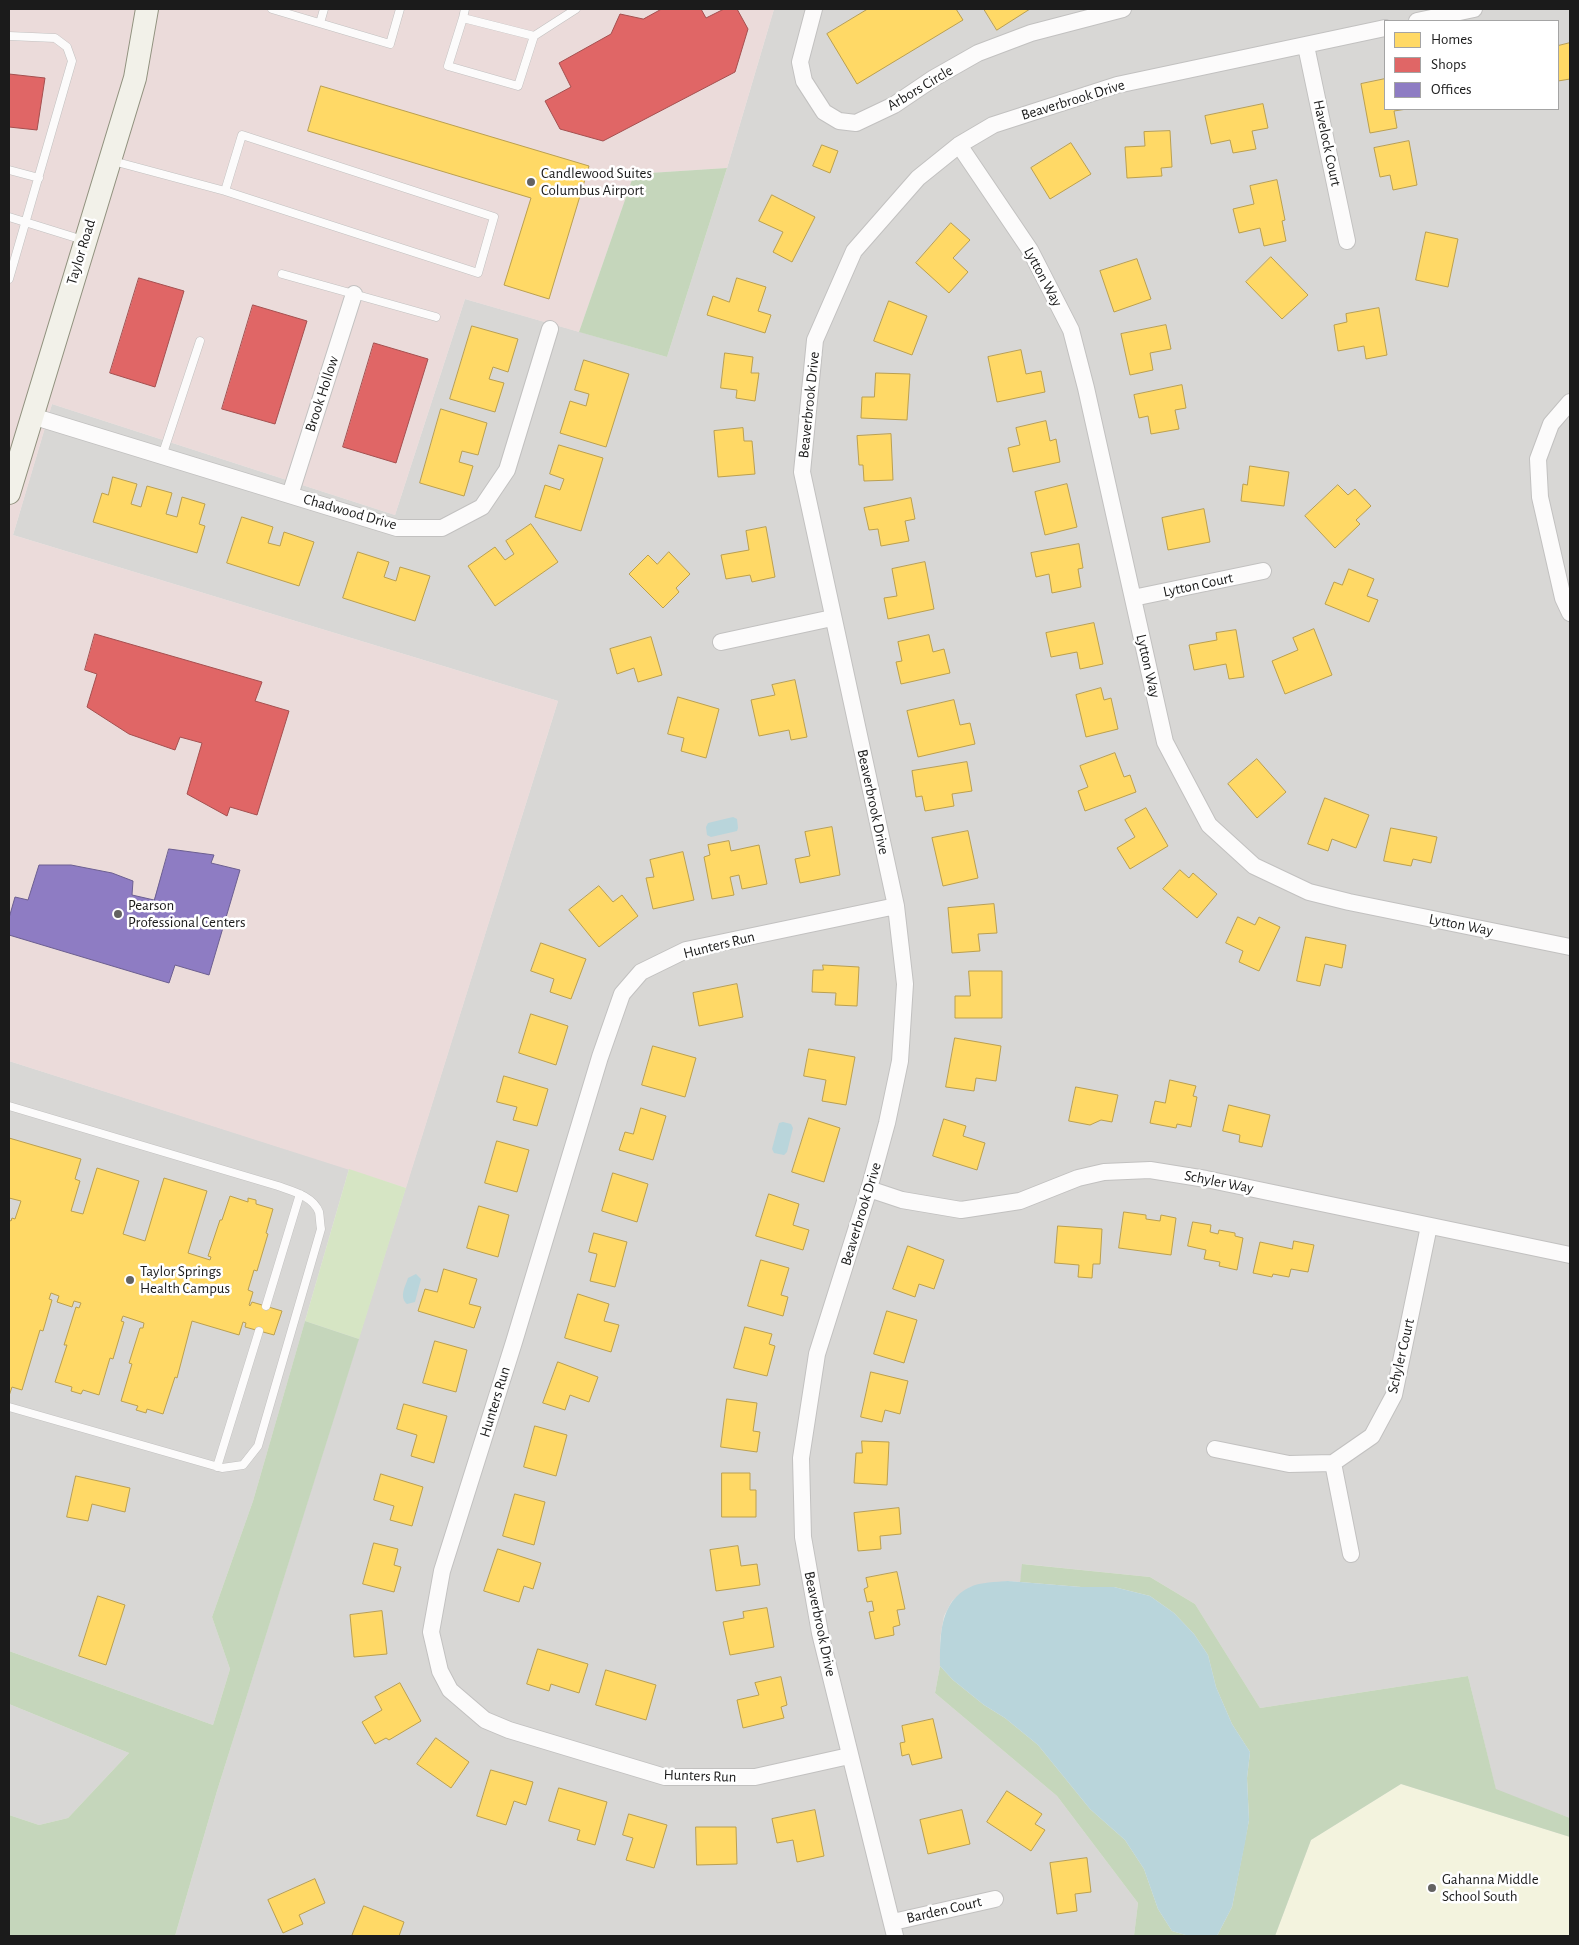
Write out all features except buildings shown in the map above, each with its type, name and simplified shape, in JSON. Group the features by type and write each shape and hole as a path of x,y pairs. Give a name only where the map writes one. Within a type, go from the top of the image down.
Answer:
{"main road":[{"name":"Taylor Road","path":"9,493 135,78 147,9"}],"street":[{"name":"Arbors Circle","path":"814,9 800,62 804,81 824,112 839,121 856,123 894,105 934,78 978,53 1084,13 1123,9"},
{"path":"1422,20 1474,9"},
{"name":"Beaverbrook Drive","path":"894,1929 849,1756 820,1633 803,1537 801,1458 818,1354 887,1123 900,1061 905,984 896,906 832,618 802,472 816,340 854,251 918,178 959,145 993,125 1117,86 1384,28"},
{"name":"Havelock Court","path":"1306,46 1347,241"},
{"name":"Lytton Way","path":"959,145 1030,250 1071,330 1088,397 1165,742 1209,825 1254,866 1309,892 1349,902 1570,947"},
{"name":"Brook Hollow","path":"290,495 354,294"},
{"name":"Chadwood Drive","path":"32,416 397,528 442,528 482,507 507,470 550,329"},
{"path":"1570,402 1551,424 1538,459 1540,497 1563,598 1570,613"},
{"name":"Lytton Court","path":"1133,598 1263,571"},
{"path":"721,642 832,618"},
{"name":"Hunters Run","path":"849,1756 755,1777 665,1777 509,1730 485,1720 450,1690 440,1671 431,1632 442,1572 594,1076 622,994 640,972 686,950 896,906"},
{"name":"Schyler Way","path":"869,1188 902,1200 961,1210 1020,1201 1078,1178 1104,1172 1150,1170 1206,1179 1570,1255"},
{"name":"Schyler Court","path":"1333,1462 1372,1436 1394,1395 1429,1226"},
{"path":"1215,1449 1289,1464 1333,1462 1351,1554"},
{"name":"Barden Court","path":"894,1929 995,1898"}],"lane":[{"path":"272,9 390,44 400,9"},
{"path":"320,23 324,9"},
{"path":"466,9 448,66 518,86 534,36 576,9"},
{"path":"463,18 534,36"},
{"path":"9,36 55,38 67,47 72,61 9,279"},
{"path":"109,160 225,191 478,272 494,217 242,135 225,191"},
{"path":"9,170 39,178"},
{"path":"9,217 84,241"},
{"path":"282,274 436,317"},
{"path":"162,456 200,341"},
{"path":"9,1106 300,1194 319,1211 321,1229 258,1446 243,1465 218,1467 9,1406"},
{"path":"266,1306 300,1194"},
{"path":"218,1467 259,1331"}],"shaded area":[{"path":"9,9 774,9 727,168 634,174 579,332 465,299 395,515 52,404 13,535 558,701 406,1188 9,1061"},
{"path":"774,9 1570,9 1570,1818 1496,1790 1468,1676 1260,1708 1195,1604 1150,1577 1023,1564 1020,1582 1008,1581 970,1587 952,1601 944,1616 940,1639 940,1666 935,1693 1057,1796 1138,1903 1134,1936 175,1936 217,1791 558,701 13,535 52,404 395,515 465,299 667,357 727,168"},
{"path":"727,168 667,357 579,332 634,174"},
{"path":"9,1061 349,1169 253,1501 212,1617 230,1669 213,1725 9,1651"},
{"path":"305,1321 359,1339 217,1791 175,1936 9,1936 9,1815 39,1825 68,1818 129,1753 9,1704 9,1651 213,1725 230,1669 212,1617 253,1501"},
{"path":"1022,1564 1150,1577 1195,1604 1260,1708 1468,1676 1496,1789 1570,1818 1570,1837 1401,1784 1311,1840 1275,1936 1217,1936 1232,1907 1249,1820 1247,1778 1250,1752 1232,1724 1216,1687 1208,1655 1194,1634 1174,1613 1150,1596 1114,1587 1081,1587 1020,1582"},
{"path":"940,1666 953,1680 984,1705 1005,1718 1038,1745 1090,1809 1125,1840 1144,1869 1158,1909 1172,1931 1189,1936 1134,1936 1138,1903 1057,1796 935,1693"},
{"path":"9,1704 129,1753 68,1818 39,1825 9,1815"},
{"name":"Gahanna Middle School South","path":"1401,1784 1570,1837 1570,1936 1275,1936 1311,1840"}],"green space":[{"path":"349,1169 406,1188 359,1339 305,1321"}],"water":[{"path":"733,817 737,819 737,831 711,837 707,835 706,827 708,823"},
{"path":"779,1123 791,1124 793,1128 787,1152 784,1155 774,1153 772,1149"},
{"path":"416,1274 421,1279 415,1302 407,1304 403,1298 404,1288 408,1278"},
{"path":"1008,1581 1081,1587 1114,1587 1150,1596 1174,1613 1194,1634 1208,1655 1216,1687 1232,1724 1250,1752 1247,1778 1249,1820 1245,1843 1232,1907 1217,1936 1189,1936 1172,1931 1158,1909 1144,1869 1125,1840 1090,1809 1038,1745 1005,1718 984,1705 953,1680 940,1666 943,1621 952,1602 974,1585"}],"place":[{"name":"Candlewood Suites Columbus Airport","path":"531,182"},
{"name":"Pearson Professional Centers","path":"118,914"},
{"name":"Taylor Springs Health Campus","path":"130,1280"},
{"name":"Gahanna Middle School South","path":"1432,1888"}]}
